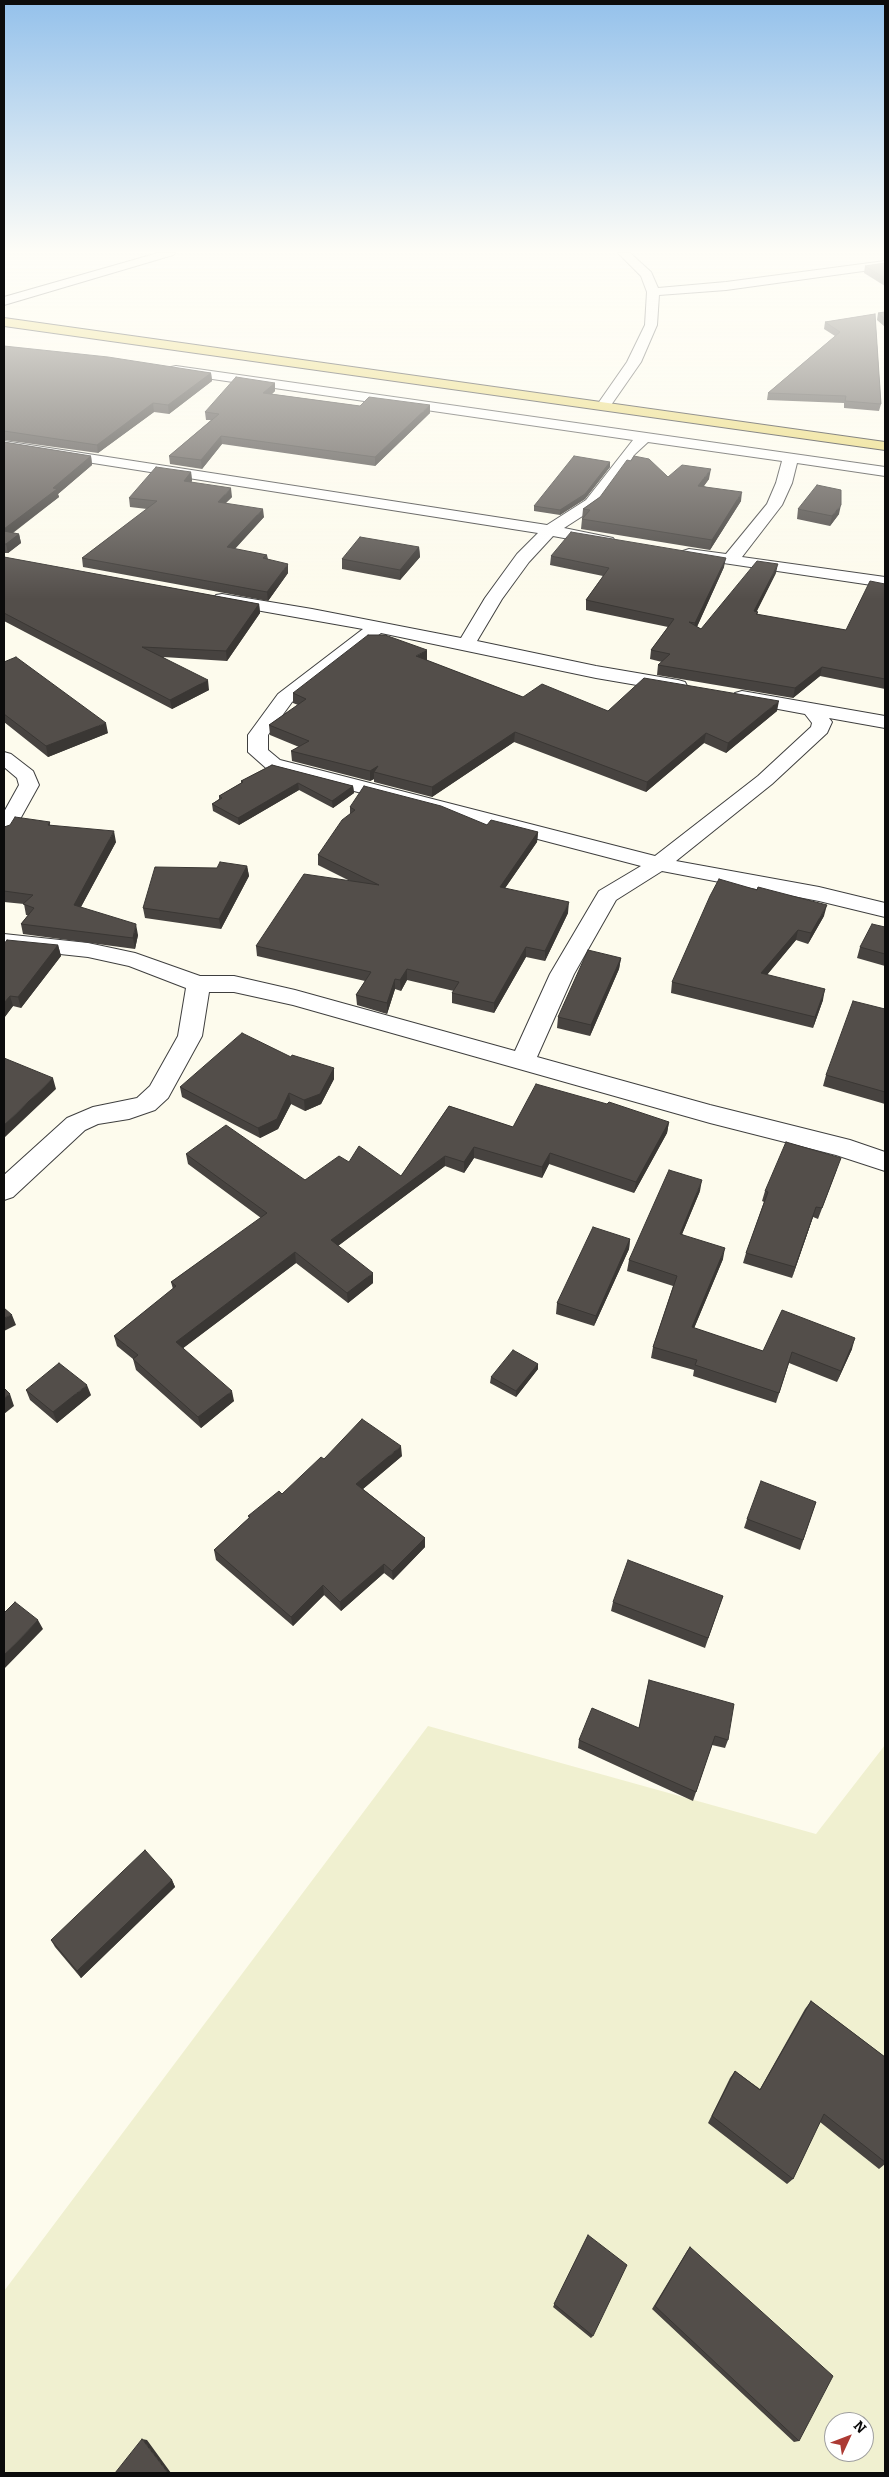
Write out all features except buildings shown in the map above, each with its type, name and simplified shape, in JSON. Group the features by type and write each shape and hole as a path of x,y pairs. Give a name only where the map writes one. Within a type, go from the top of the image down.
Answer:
{"main road":[{"path":"341,369 885,446"}],"street":[{"path":"166,369 791,456 885,471"},
{"path":"604,405 629,369"},
{"path":"466,644 523,558 549,530 592,502 630,452 644,437"},
{"path":"4,445 264,483 501,521 622,544"},
{"path":"731,559 774,505 784,484 791,456"},
{"path":"678,552 885,582"},
{"path":"200,596 377,626 596,672 694,689"},
{"path":"377,626 285,698 258,735 258,752 273,764 659,864 819,894 885,910"},
{"path":"723,694 885,722"},
{"path":"523,1061 562,974 607,896 659,864 766,780 820,729 822,722 811,709"},
{"path":"4,758 26,775 29,785 4,830"},
{"path":"4,941 98,952 135,960 198,984 234,984 271,992 710,1114 841,1147 885,1162"},
{"path":"4,1190 76,1124 93,1116 129,1110 146,1104 159,1092 190,1036 198,984"}],"green space":[{"path":"428,1726 816,1834 885,1745 885,2473 4,2473 4,2291"}]}
